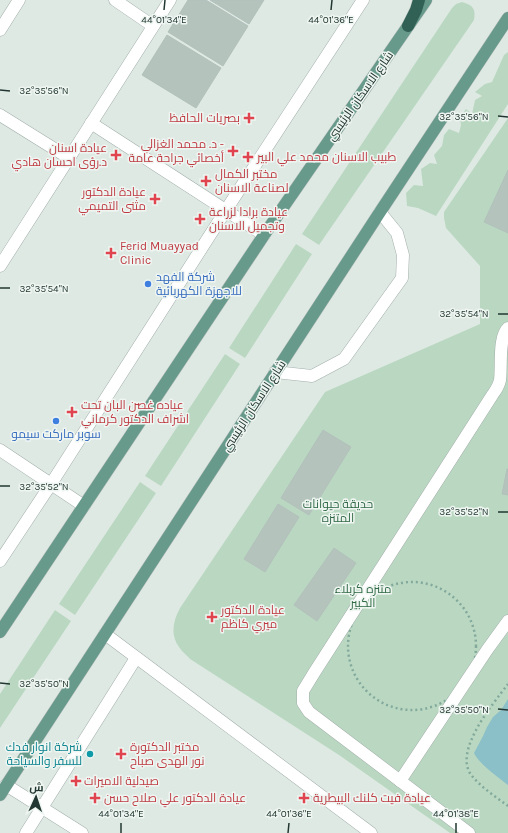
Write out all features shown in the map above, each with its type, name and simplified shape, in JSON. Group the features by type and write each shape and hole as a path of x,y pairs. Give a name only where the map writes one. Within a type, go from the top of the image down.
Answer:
{"highway":[{"path":"408,26 419,0"}],"main road":[{"name":"شارع الاسكان الرئيسي","path":"0,632 264,235 426,0"},
{"name":"شارع الاسكان الرئيسي","path":"3,790 508,18"}],"street":[{"path":"0,30 19,0"},
{"path":"115,0 153,26"},
{"path":"0,266 170,0"},
{"path":"0,561 363,0"},
{"path":"0,115 69,158"},
{"path":"91,123 264,235"},
{"path":"275,372 312,376 344,359 402,278 403,254 397,233 380,212"},
{"path":"469,833 310,712 303,703 303,691 493,394 500,381 501,345 505,330 508,328"},
{"path":"0,450 84,506"},
{"path":"400,781 508,621"},
{"path":"105,634 371,833"},
{"path":"26,833 136,658"},
{"path":"3,790 42,808 82,833"}],"path":[{"path":"407,581 427,583 445,590 460,602 470,618 476,637 476,656 470,675 464,685 454,694 437,705 417,710 396,708 378,700 362,687 352,669 347,649 349,629 358,610 372,595 388,586 407,581"},
{"path":"508,684 474,732 469,746 466,762 472,776 482,786 508,806"}],"green space":[{"path":"462,2 473,8 475,13 474,20 319,245 302,234 452,8 456,4"},
{"path":"508,52 508,104 436,216 418,208 407,206 406,193 414,185 423,186 421,169 430,163 437,164 434,155 442,146 444,135 449,129 459,133 461,125 460,118 466,109 472,114 475,100 482,96 475,92 485,84 492,82 504,55"},
{"name":"متنزه كربلاء الكبير","path":"508,118 508,833 450,833 339,755 190,659 174,638 174,623 180,608 325,392 480,324 480,266 446,228 444,212"},
{"path":"296,244 312,254 245,358 229,348"},
{"path":"225,354 240,364 161,486 145,476"},
{"path":"140,482 156,493 75,615 59,604"},
{"path":"55,610 71,621 0,728 0,694"}],"water":[{"path":"508,699 508,785 484,766 474,753 493,717 501,710"}],"building":[{"path":"188,0 206,0 248,26 223,66 168,32"},
{"path":"210,0 264,0 249,24"},
{"path":"167,35 221,68 196,108 142,75"},
{"path":"508,170 508,233 484,222"},
{"path":"323,430 351,447 309,515 281,498"},
{"path":"508,469 508,495 502,494"},
{"path":"278,504 299,517 265,572 244,559"},
{"path":"334,548 356,563 317,621 294,605"}],"place":[{"name":"بصريات الحافظ","path":"249,118"},
{"name":"د. محمد الغزالي - أخصائي جراحة عامة","path":"233,151"},
{"name":"عيادة اسنان د.رؤى احسان هادي","path":"116,155"},
{"name":"طبيب الاسنان محمد علي البير","path":"248,157"},
{"name":"مختبر الكمال لصناعة الاسنان","path":"206,181"},
{"name":"عيادة الدكتور مثنى التميمي","path":"155,199"},
{"name":"عيادة برادا لزراعة وتجميل الاسنان","path":"200,219"},
{"name":"Ferid Muayyad Clinic","path":"111,253"},
{"name":"شركة الفهد للاجهزة الكهربائية","path":"148,284"},
{"name":"عياده غصن البان تحت اشراف الدكتور كرماني","path":"72,412"},
{"name":"سوبر ماركت سيمو","path":"56,421"},
{"name":"عيادة الدكتور ميري كاظم","path":"212,617"},
{"name":"شركة انوار فدك للسفر والسياحة","path":"90,754"},
{"name":"مختبر الدكتورة نور الهدى صباح","path":"121,754"},
{"name":"صيدلية الاميرات","path":"76,781"},
{"name":"عيادة الدكتور علي صلاح حسن","path":"95,798"},
{"name":"عيادة فيت كلنك البيطرية","path":"304,798"}],"park label":[{"name":"حديقة حيوانات المتنزه","path":"338,511"}]}
